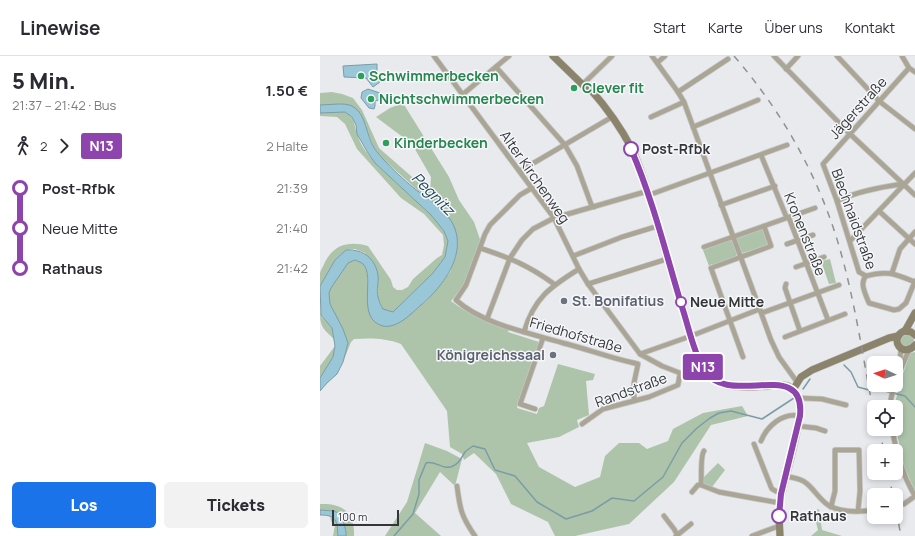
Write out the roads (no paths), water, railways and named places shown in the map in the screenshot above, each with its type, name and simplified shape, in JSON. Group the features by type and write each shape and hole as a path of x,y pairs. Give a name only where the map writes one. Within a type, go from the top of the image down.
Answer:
{"main road":[{"path":"553,56 591,90 608,109 610,115 631,149 648,193 691,336 698,358 704,370 716,381 732,386 788,386 796,394 801,406 800,416 781,494 779,526 780,536"},
{"path":"796,394 797,382 801,377 812,370 883,342 889,338 898,336 902,332 911,333 915,314"},
{"path":"898,336 909,347"},
{"path":"883,342 909,347"}],"street":[{"name":"Alter Kirchenweg","path":"434,56 554,218 588,284 640,354"},
{"path":"462,95 509,56"},
{"path":"585,86 612,56"},
{"path":"652,56 658,62 684,102 694,127 709,174 722,205 771,340 779,357 797,382"},
{"path":"658,62 665,56"},
{"path":"774,56 849,133 915,195"},
{"path":"786,69 798,56"},
{"path":"837,56 879,101 915,129"},
{"path":"902,56 909,68 915,72"},
{"path":"678,92 728,59"},
{"path":"496,67 565,145 577,166 591,204 594,207"},
{"name":"Jägerstraße","path":"823,164 849,133 909,68"},
{"path":"694,127 758,100"},
{"path":"652,117 684,102"},
{"path":"520,171 565,145 610,115"},
{"path":"487,319 510,258 522,240 533,229 554,218 648,193 709,174 787,145"},
{"name":"Kronenstraße","path":"761,155 786,216 789,218 816,292 828,320"},
{"name":"Blechhaidstraße","path":"823,164 837,201 859,272 866,276 863,278 862,282 868,303 899,310 906,303 915,282"},
{"path":"850,241 915,173"},
{"path":"837,201 849,195 877,188 904,184"},
{"path":"722,205 775,186"},
{"path":"532,188 520,195 490,225 480,248 510,258 536,271 554,284"},
{"path":"704,248 815,208"},
{"path":"879,212 915,244"},
{"path":"573,256 622,237 658,226"},
{"path":"743,357 711,268 771,246 764,226"},
{"path":"892,273 900,249 915,232"},
{"path":"787,244 813,235"},
{"name":"Friedhofstraße","path":"480,248 466,285 456,300 464,308 487,319 543,338 634,363 640,354 662,366 680,373 703,378 710,377"},
{"path":"796,267 824,256"},
{"path":"588,284 667,259"},
{"path":"524,332 532,309 554,284 579,268"},
{"path":"866,276 876,273 892,273 915,282"},
{"path":"786,284 785,288 800,331"},
{"path":"640,354 730,321 790,303 816,292 839,285"},
{"path":"785,337 845,314"},
{"path":"534,409 520,404 543,338"},
{"path":"903,362 909,347"},
{"path":"903,362 909,347"},
{"path":"634,363 638,364 634,383 634,401"},
{"name":"Randstraße","path":"582,424 603,409 649,397 678,385 680,373"},
{"path":"796,394 846,405"},
{"path":"762,441 769,428 780,420 788,415 800,416"},
{"path":"798,426 816,428 825,431"},
{"path":"893,436 897,455 904,477 915,496 904,504"},
{"path":"754,444 772,490 781,494"},
{"path":"831,507 835,490 835,450 859,450 860,491 858,511"},
{"path":"701,485 701,455 704,451"},
{"path":"786,476 806,482 817,495 831,507 845,510 867,510"},
{"path":"692,492 698,485 701,485 719,492 780,503"},
{"path":"457,486 462,516 475,536"},
{"path":"664,516 674,529 677,536 690,524"},
{"path":"752,536 779,526"}],"water":[{"name":"Schwimmerbecken","path":"377,64 377,75 380,82 373,87 366,78 344,77 343,66"},
{"name":"Nichtschwimmerbecken","path":"368,89 382,95 382,99 375,101 374,109 369,108 361,98 362,92"},
{"path":"320,105 349,105 358,111 364,120 373,146 382,158 415,189 446,214 454,226 457,238 457,251 447,275 431,296 404,320 388,326 383,326 375,322 370,315 367,297 368,278 363,264 355,260 348,263 329,293 330,304 343,329 348,343 343,362 337,374 320,391 320,378 333,357 335,346 332,328 321,315 320,286 335,260 346,250 358,251 371,259 378,275 377,294 381,305 383,309 393,312 433,273 445,257 448,241 444,231 431,215 375,163 357,134 356,125 352,117 345,112 320,113"},
{"path":"320,510 334,511 342,515 346,536 338,536 335,520 330,516 320,515"}],"waterway":[{"path":"844,365 851,372 858,387 867,389"},
{"path":"803,389 810,379"},
{"path":"889,392 905,396 915,407"},
{"path":"394,536 413,514 419,494 419,480 426,463 429,462 446,467 453,466 459,462 465,452 473,446 485,449 495,470 515,476 537,502 566,519 592,511 612,498 634,501 663,477 682,443 697,428 719,413 731,411 762,419 794,398"}],"railway":[{"path":"734,56 766,96 794,140 817,185 842,255 871,400"},
{"path":"881,436 882,444"},
{"path":"890,480 891,488"},
{"path":"899,524 901,536"}],"place":[{"name":"Schwimmerbecken","path":"361,76"},
{"name":"Clever fit","path":"574,88"},
{"name":"Nichtschwimmerbecken","path":"371,99"},
{"name":"Kinderbecken","path":"386,143"},
{"name":"Post-Rfbk","path":"631,149"},
{"name":"St. Bonifatius","path":"564,301"},
{"name":"Neue Mitte","path":"681,302"},
{"name":"Königreichssaal","path":"553,355"},
{"name":"Rathaus","path":"779,516"}],"water label":[{"name":"Pegnitz","path":"433,194"}]}
